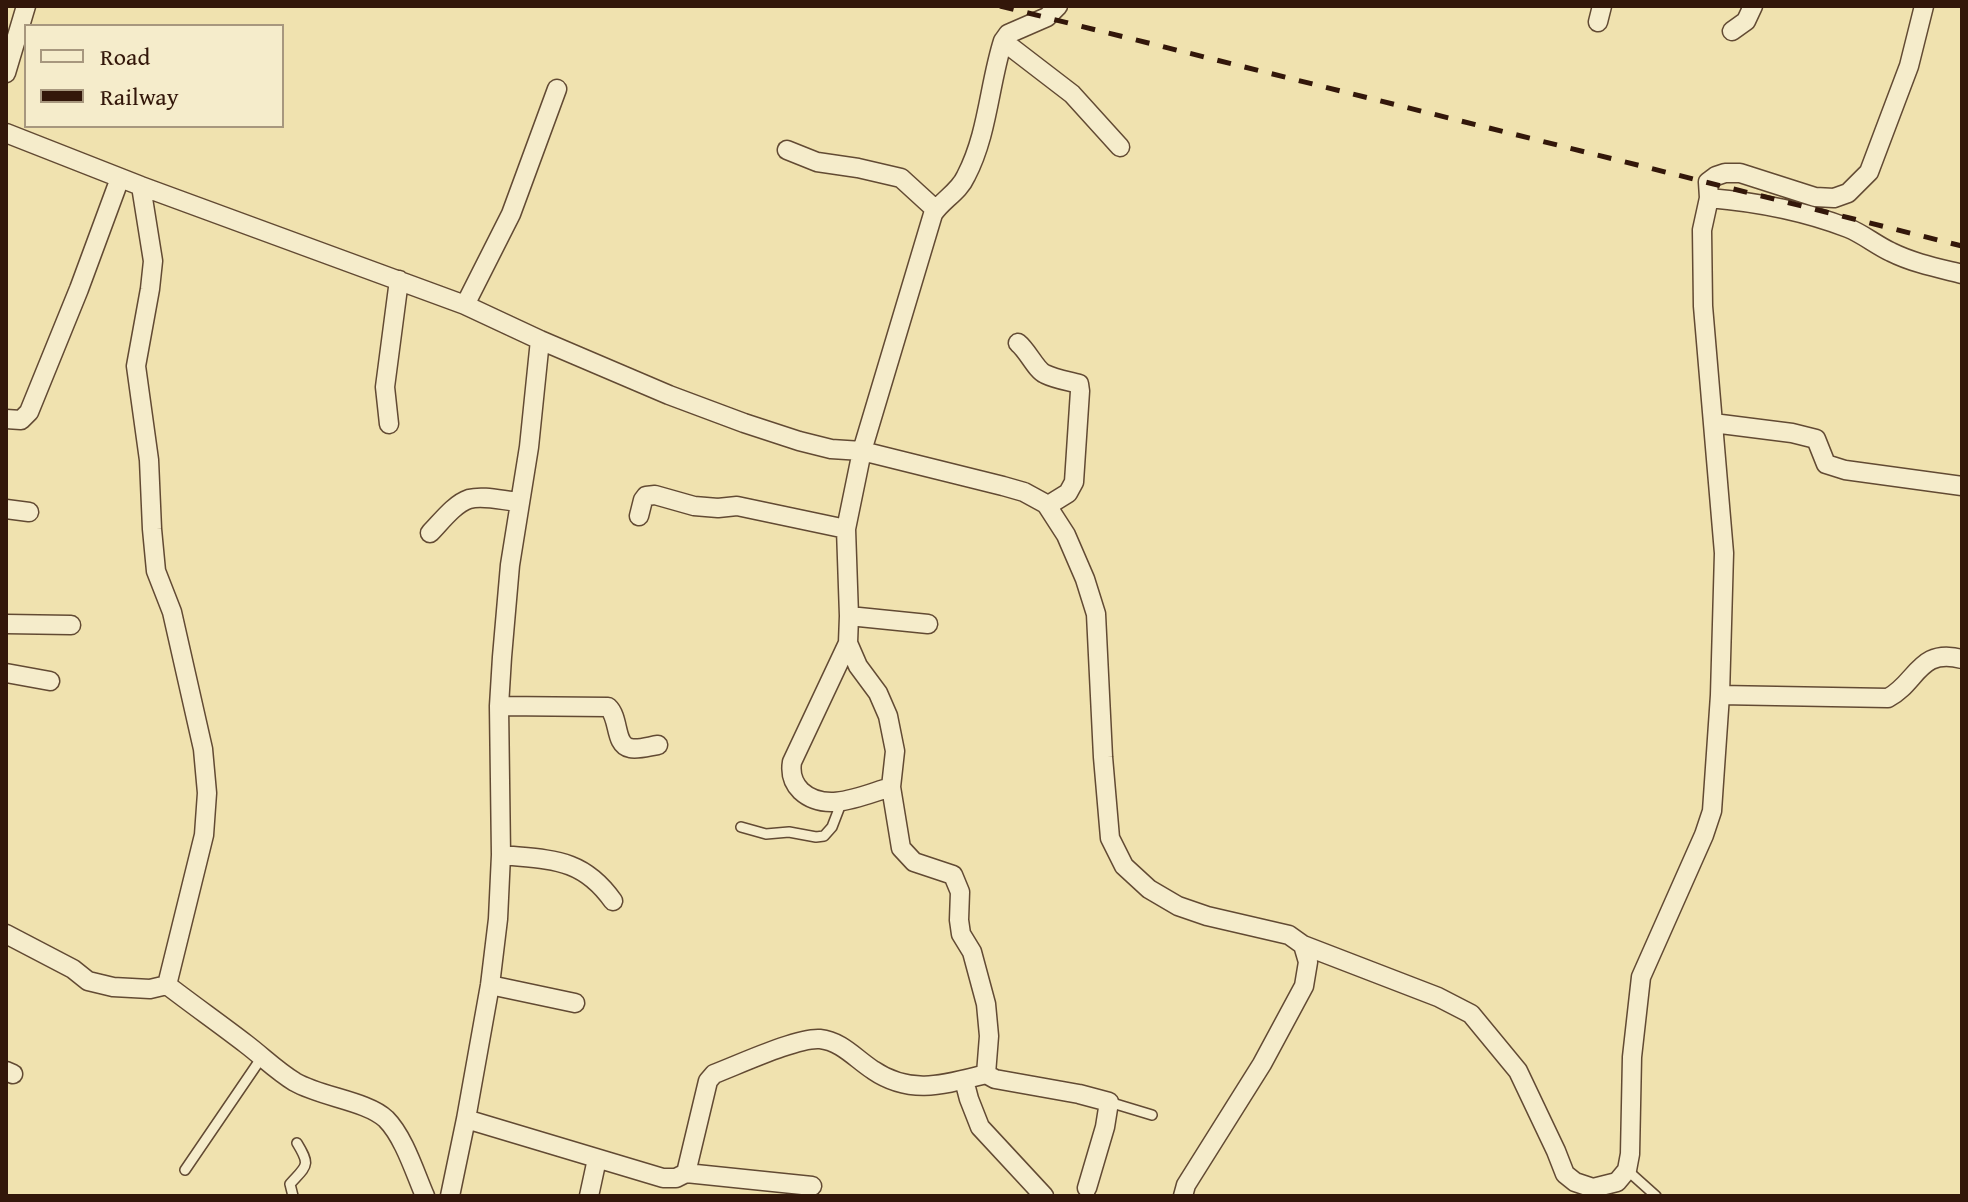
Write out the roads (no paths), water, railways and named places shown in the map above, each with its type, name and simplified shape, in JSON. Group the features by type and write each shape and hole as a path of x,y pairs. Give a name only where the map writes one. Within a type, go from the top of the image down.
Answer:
{"street":[{"path":"6,73 26,6"},
{"path":"891,787 842,801 819,801 798,788 791,770 792,762 848,643 846,529 862,451 933,214 966,178 981,136 1003,41 1008,34 1047,17 1058,6"},
{"path":"1732,31 1746,21 1753,6"},
{"path":"6,133 465,305 669,395 744,423 831,449 862,451 1024,492 1047,506 1066,535 1096,614 1110,838 1124,866 1149,889 1178,906 1289,935 1303,945 1438,997 1471,1014 1518,1071 1565,1174 1575,1182 1593,1188 1617,1182 1627,1170 1632,1057 1641,977 1712,811 1720,695 1724,553 1703,306 1702,230 1709,198 1708,182 1725,173 1740,173 1815,197 1834,198 1848,193 1869,172 1909,66 1924,6"},
{"path":"1003,41 1072,94 1120,147"},
{"path":"465,305 511,214 557,89"},
{"path":"787,150 817,162 901,178 936,210"},
{"path":"6,419 21,420 29,412 120,178"},
{"path":"141,186 153,261 136,366 149,460 156,571 172,612 203,749 207,793 204,835 167,985"},
{"path":"1709,198 1742,201 1813,216 1852,229 1892,253 1962,274"},
{"path":"389,424 385,387 399,280"},
{"path":"450,1196 490,985 498,919 501,855 499,706 510,565 529,447 540,340"},
{"path":"1018,343 1044,374 1079,384 1074,482 1068,493 1047,506"},
{"path":"1713,423 1816,439 1826,464 1845,470 1962,486"},
{"path":"639,516 646,496 655,495 694,506 737,506 846,529"},
{"path":"430,533 460,503 470,498 520,502"},
{"path":"6,509 29,512"},
{"path":"849,616 928,624"},
{"path":"6,624 71,625"},
{"path":"848,643 888,716 895,751 891,787 901,848 914,862 953,875 960,892 961,934 972,952 986,1004 989,1036 986,1074"},
{"path":"1720,695 1888,698 1897,693 1923,663 1940,657 1962,659"},
{"path":"6,673 50,681"},
{"path":"499,706 608,707 614,713 623,745 629,748 658,745"},
{"path":"501,855 561,862 582,870 601,884 613,901"},
{"path":"6,934 73,969 88,981 113,987 150,989 167,985"},
{"path":"1183,1196 1186,1185 1262,1064 1304,986 1308,962 1303,945"},
{"path":"167,985 297,1083 372,1109 387,1120 398,1136 425,1196"},
{"path":"490,985 575,1003"},
{"path":"686,1173 708,1081 714,1074 799,1042 818,1039 833,1043 875,1072 903,1083 930,1087 986,1074 995,1079 1109,1102 1087,1188"},
{"path":"964,1080 980,1127 1044,1196"},
{"path":"466,1119 663,1178 676,1178 686,1173 812,1186"},
{"path":"589,1196 597,1159"}],"lane":[{"path":"741,827 766,834 789,832 824,836 832,827 842,801"},
{"path":"185,1170 262,1057"},
{"path":"1109,1102 1152,1115"},
{"path":"293,1196 290,1184 306,1166 306,1159 297,1143"},
{"path":"1627,1170 1656,1196"}],"railway":[{"path":"1000,6 1962,246"}]}
